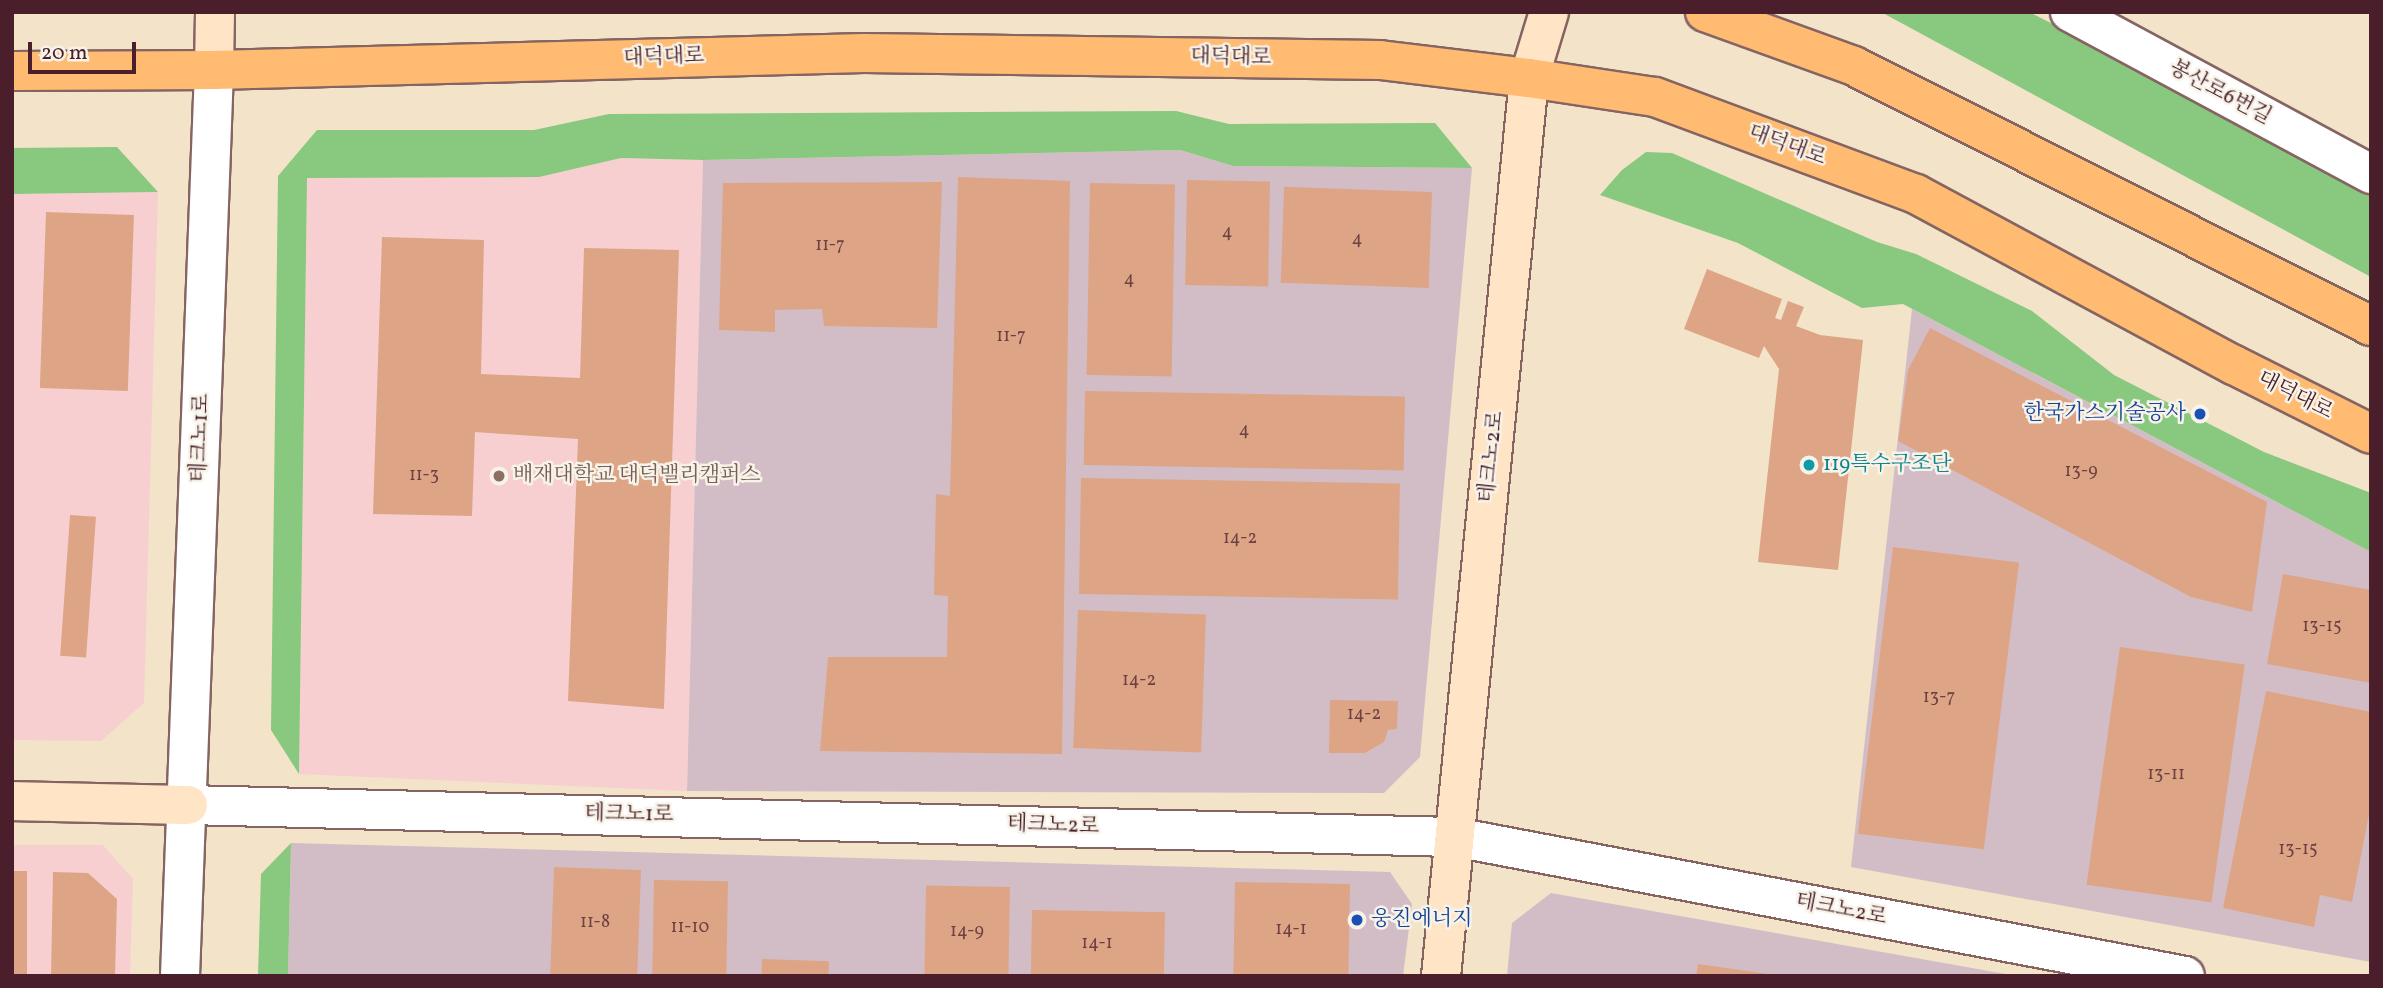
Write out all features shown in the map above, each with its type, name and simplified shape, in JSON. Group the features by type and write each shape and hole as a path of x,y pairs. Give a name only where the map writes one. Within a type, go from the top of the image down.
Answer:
{"main road":[{"path":"214,71 215,12"},
{"name":"테크노2로","path":"1441,976 1529,78 1549,12"},
{"path":"1705,12 1854,66 2371,326"},
{"name":"대덕대로","path":"12,71 214,71 864,53 1380,60 1655,97 1916,194 2234,365 2371,434"},
{"name":"테크노1로","path":"12,801 188,805"}],"street":[{"name":"봉산로6번길","path":"2070,12 2371,174"},
{"name":"테크노1로","path":"180,976 214,71"},
{"name":"테크노1로","path":"188,805 860,821"},
{"name":"테크노2로","path":"860,821 1455,837 2185,976"}],"shaded area":[{"path":"1180,150 1233,166 1472,168 1420,757 1384,793 687,791 703,160"},
{"name":"배재대학교 대덕밸리캠퍼스","path":"621,158 703,160 687,791 299,774 307,178 539,177"},
{"path":"158,192 144,703 101,741 12,740 12,194"},
{"path":"1912,309 2371,552 2371,962 1851,867"},
{"path":"291,843 1390,872 1412,904 1403,976 288,976"},
{"path":"12,845 103,845 133,879 130,976 12,976"},
{"path":"1551,893 2017,976 1507,976 1512,923"}],"green space":[{"path":"1881,12 2029,12 2371,184 2371,277"},
{"path":"1176,111 1229,124 1435,123 1472,168 1233,166 1180,150 703,160 621,158 539,177 307,178 299,774 271,730 278,176 317,130 534,130 609,114"},
{"path":"117,147 158,192 12,194 12,148"},
{"path":"1646,152 1672,153 1877,242 1916,254 2032,311 2114,375 2264,452 2371,493 2371,552 1903,304 1862,308 1738,243 1600,195 1622,170"},
{"path":"291,843 288,976 258,976 261,874"}],"building":[{"path":"958,177 1070,181 1062,754 820,751 828,657 947,657 948,596 934,595 936,494 950,496"},
{"path":"1187,180 1270,181 1268,286 1185,285"},
{"path":"942,182 937,328 824,326 822,309 775,310 775,332 719,330 723,183"},
{"path":"1090,183 1175,184 1172,376 1087,375"},
{"path":"1284,187 1432,192 1429,288 1281,283"},
{"path":"46,212 134,215 128,391 40,388"},
{"path":"382,237 484,240 481,374 580,378 584,248 679,250 664,709 568,701 578,439 475,432 472,516 373,514"},
{"name":"119특수구조단","path":"1707,269 1782,299 1775,318 1781,320 1788,301 1804,307 1796,326 1820,335 1863,340 1838,570 1758,562 1779,369 1764,346 1759,358 1684,329"},
{"path":"1930,328 2267,502 2252,612 2191,597 1898,441 1908,370"},
{"path":"1085,391 1405,397 1404,471 1084,465"},
{"path":"1081,478 1400,484 1398,600 1079,594"},
{"path":"70,515 96,517 86,657 60,656"},
{"path":"1893,547 2019,562 1984,849 1858,834"},
{"path":"2283,574 2371,590 2371,683 2267,664"},
{"path":"1078,610 1206,614 1201,752 1073,748"},
{"path":"2120,647 2245,665 2211,902 2087,885"},
{"path":"2266,691 2371,712 2371,804 2352,902 2320,895 2314,927 2223,908"},
{"path":"1330,700 1398,701 1397,729 1388,730 1384,742 1365,753 1329,753"},
{"path":"554,867 641,870 637,976 550,976"},
{"path":"12,871 27,871 27,976 12,976"},
{"path":"53,872 88,873 117,899 115,976 51,976"},
{"path":"654,880 728,881 726,976 652,976"},
{"path":"1235,882 1350,884 1348,976 1233,976"},
{"path":"926,886 1010,887 1008,976 924,975"},
{"path":"1032,910 1165,912 1164,976 1031,976"},
{"path":"762,959 829,961 828,976 761,976"},
{"path":"1698,964 1768,974 1768,976 1696,976"}],"place":[{"name":"한국가스기술공사","path":"2200,414"},
{"name":"119특수구조단","path":"1809,465"},
{"name":"배재대학교 대덕밸리캠퍼스","path":"499,476"},
{"name":"웅진에너지","path":"1357,920"}]}
